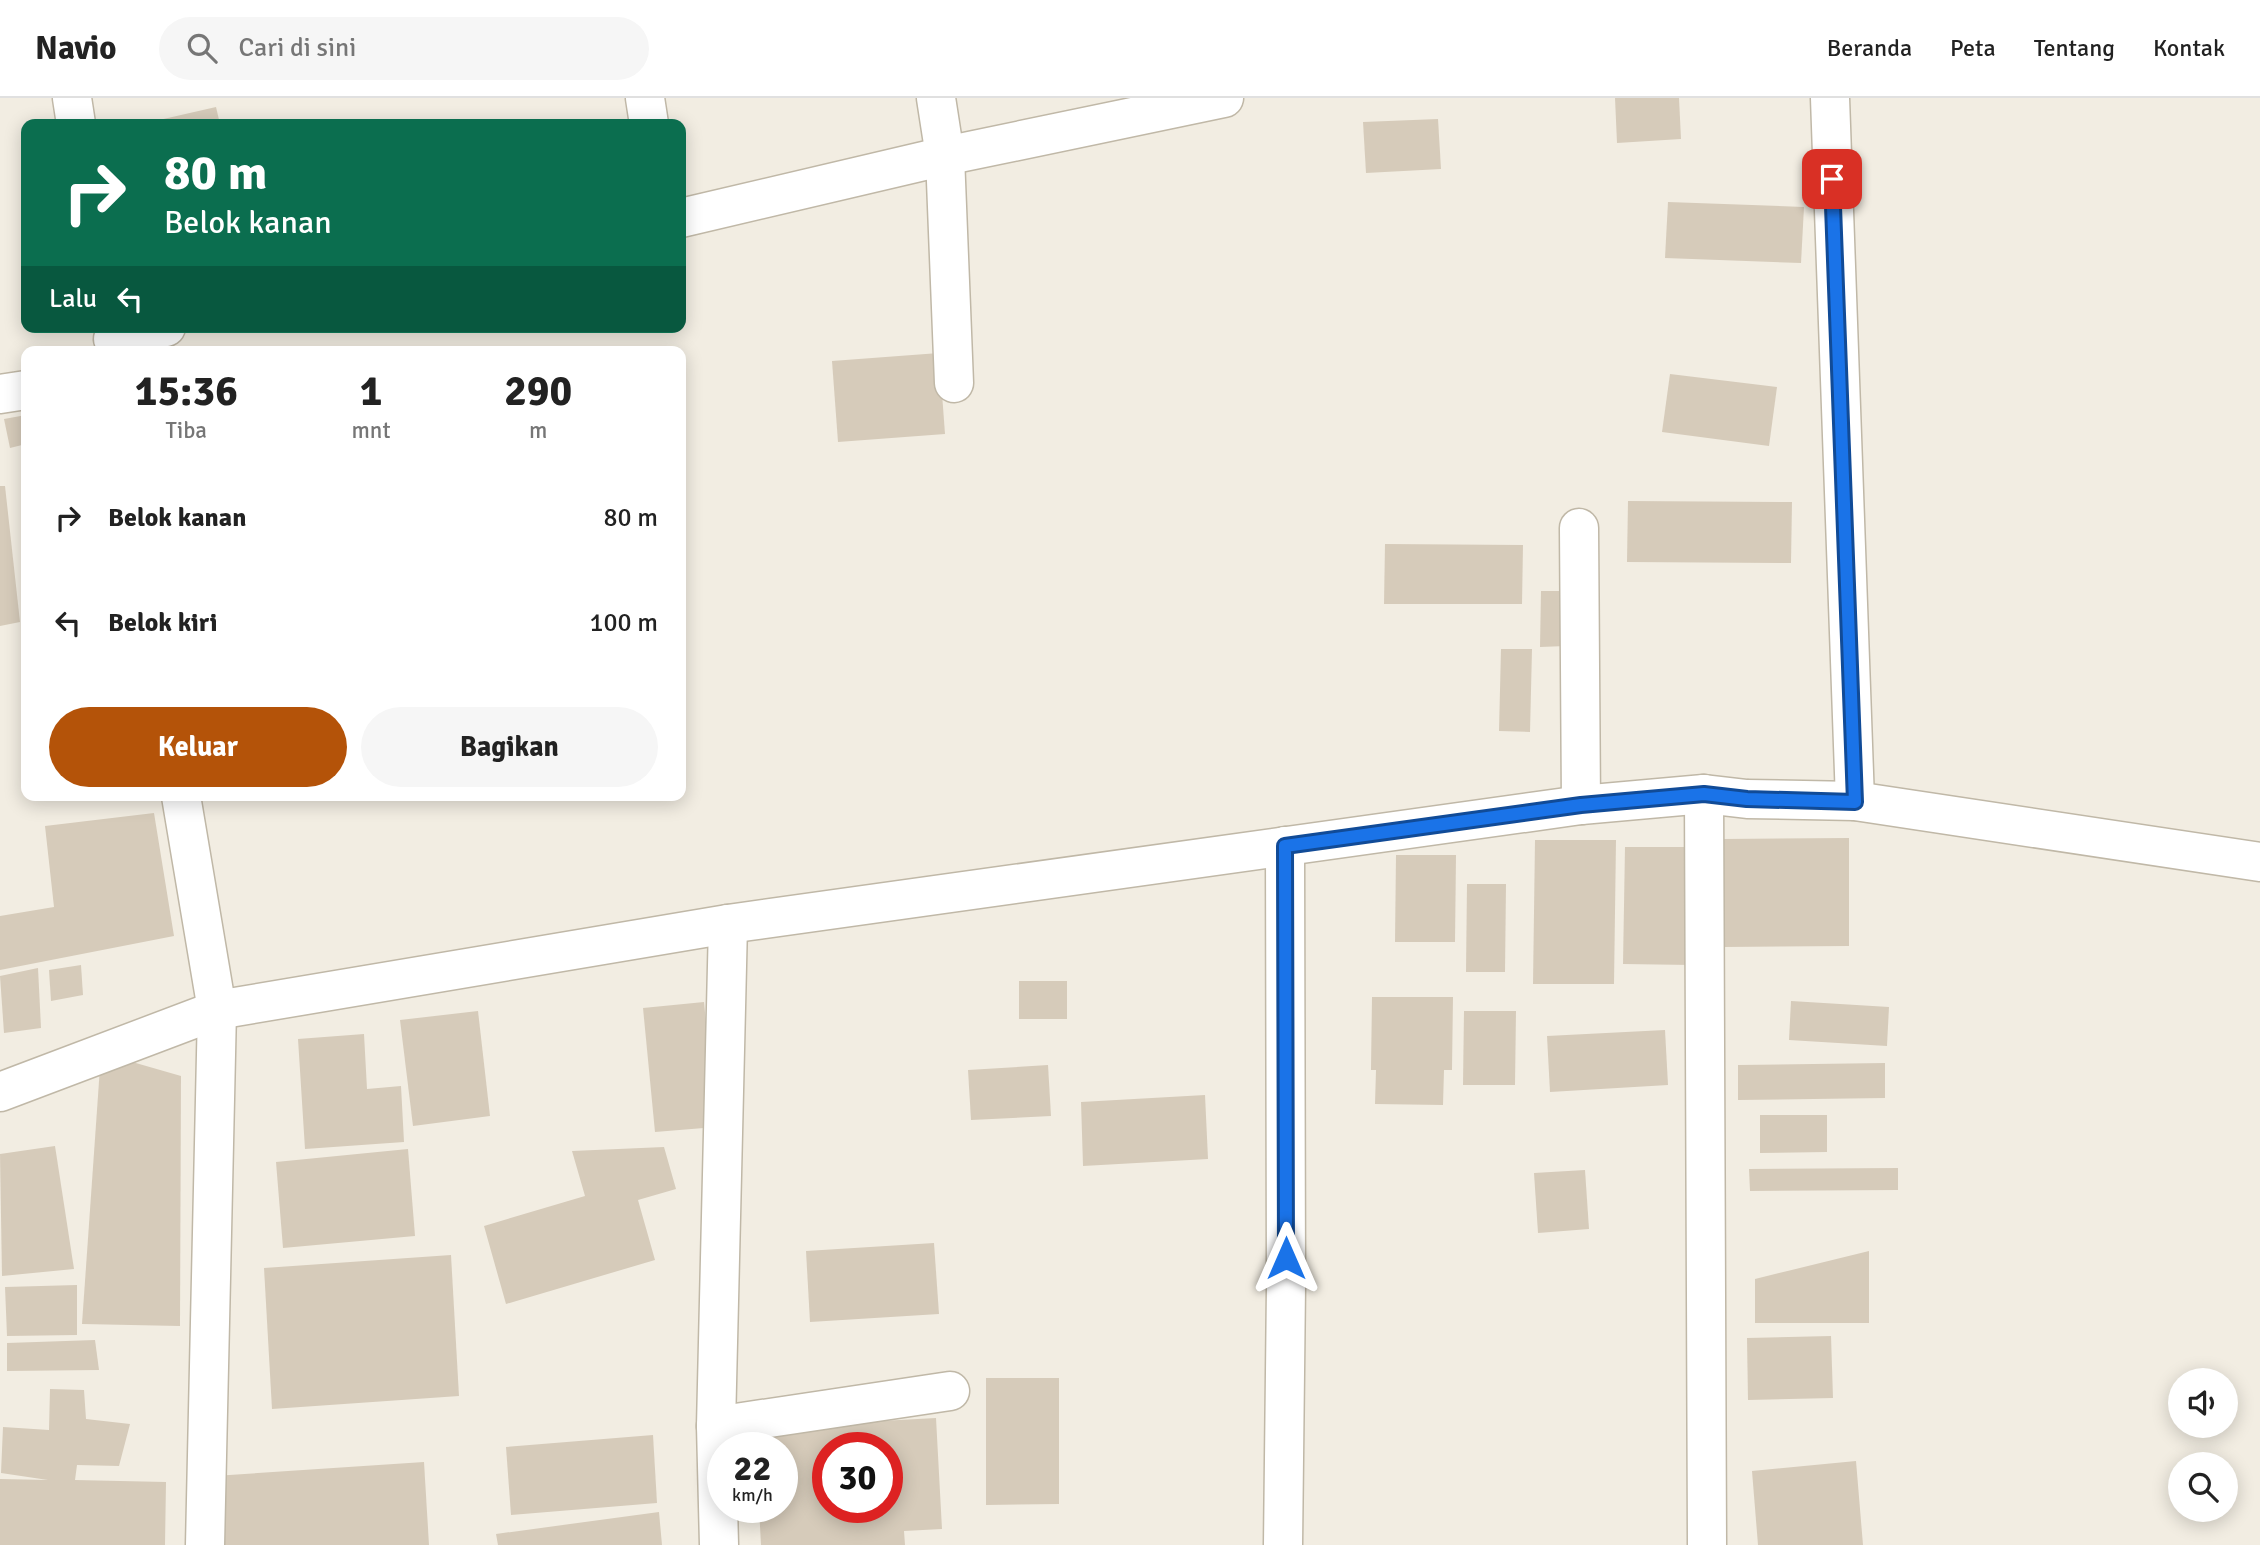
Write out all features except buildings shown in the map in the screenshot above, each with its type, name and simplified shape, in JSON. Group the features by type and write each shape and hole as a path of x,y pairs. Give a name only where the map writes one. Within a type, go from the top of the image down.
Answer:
{"street":[{"path":"72,98 75,119"},
{"path":"645,98 648,119"},
{"path":"936,98 946,156 954,383"},
{"path":"686,217 946,156 1224,98"},
{"path":"1830,98 1855,802"},
{"path":"112,339 139,333"},
{"path":"0,394 21,391"},
{"path":"1579,528 1581,805"},
{"path":"1704,794 1707,1545"},
{"path":"0,1092 218,1010 728,924 1581,805 1704,794 1747,799 1855,802 2260,862"},
{"path":"182,801 218,1010 205,1545"},
{"path":"1283,1545 1286,1286 1285,846"},
{"path":"719,1545 716,1426 728,924"},
{"path":"716,1426 950,1391"}],"route":[{"path":"1286,1258 1285,846 1581,805 1704,794 1747,799 1855,802 1832,179"}]}
